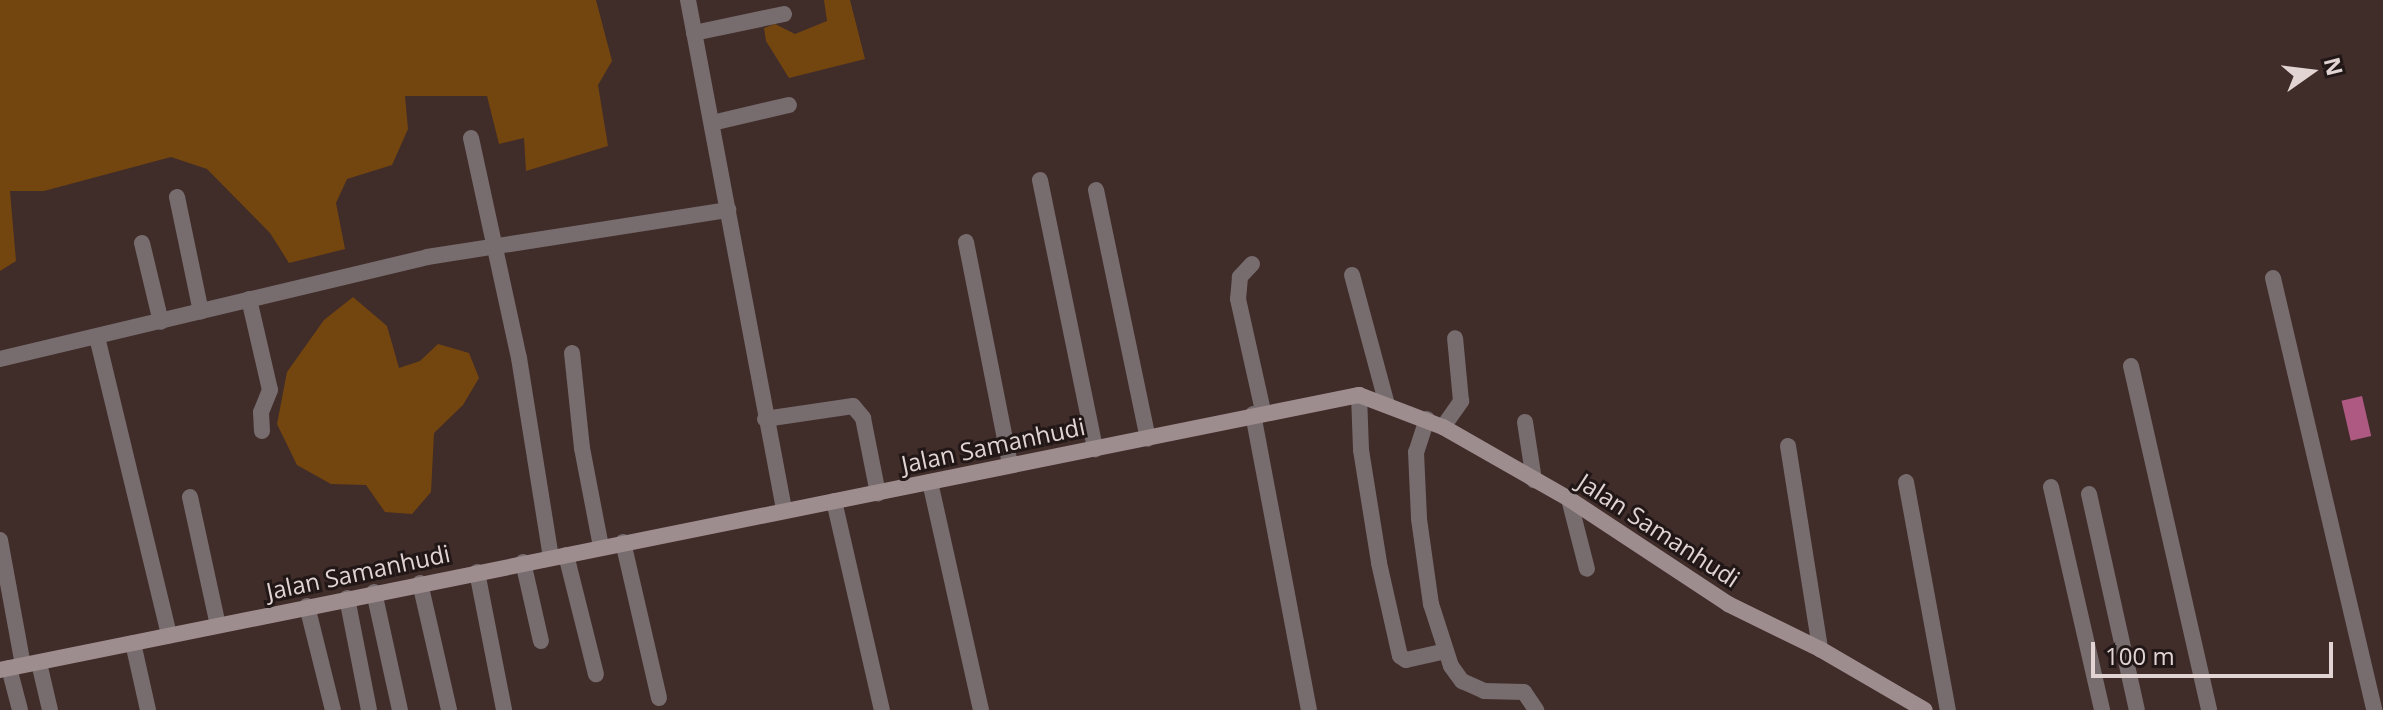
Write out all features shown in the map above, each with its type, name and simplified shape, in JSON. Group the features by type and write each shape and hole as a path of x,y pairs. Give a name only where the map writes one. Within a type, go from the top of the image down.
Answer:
{"street":[{"path":"688,0 784,509"},
{"path":"694,33 784,14"},
{"path":"712,123 789,105"},
{"path":"471,138 558,556 596,674"},
{"path":"1040,180 1095,449"},
{"path":"1096,190 1148,439"},
{"path":"177,197 201,312"},
{"path":"0,359 493,245 728,210"},
{"path":"966,242 1010,464"},
{"path":"142,243 161,322"},
{"path":"1252,264 1240,277 1238,299 1309,710"},
{"path":"1352,275 1387,405"},
{"path":"2273,278 2374,710"},
{"path":"249,299 270,390 261,412 262,431"},
{"path":"97,337 169,635"},
{"path":"1443,427 1461,401 1455,338"},
{"path":"572,353 601,547"},
{"path":"2131,366 2209,710"},
{"path":"1359,395 1372,521 1400,656 1406,660 1446,651"},
{"name":"Jalan Samanhudi","path":"18,667 374,592 784,509 878,494 1010,464 1359,395 1443,427 1569,499 1728,604 1820,649 1925,710"},
{"path":"765,419 853,406 863,418 878,494"},
{"path":"1427,419 1416,452 1419,519 1431,604 1446,651 1462,681 1496,694 1524,692 1536,710"},
{"path":"1525,422 1534,480"},
{"path":"1788,446 1820,649"},
{"path":"930,482 981,710"},
{"path":"1906,482 1948,710"},
{"path":"2051,487 2102,710"},
{"path":"2089,494 2137,710"},
{"path":"190,497 218,625"},
{"path":"1569,499 1587,569"},
{"path":"834,501 882,710"},
{"path":"0,540 18,667 20,710"},
{"path":"623,542 659,698"},
{"path":"523,562 541,641"},
{"path":"477,572 504,710"},
{"path":"420,583 449,710"},
{"path":"374,592 400,710"},
{"path":"347,598 369,710"},
{"path":"307,606 333,710"},
{"path":"133,643 148,710"},
{"path":"18,667 50,710"}],"shaded area":[{"path":"0,0 596,0 612,61 598,85 608,146 526,171 524,138 499,144 487,96 405,96 408,129 392,165 347,179 336,203 345,249 289,263 270,233 207,169 171,157 44,191 10,191 16,261 0,271"},
{"path":"824,0 850,0 865,59 789,78 766,41 764,28 775,24 795,34 827,21"},
{"path":"353,297 387,326 399,368 420,361 438,344 469,353 479,378 463,405 434,433 431,492 412,514 385,512 366,485 331,484 297,465 277,424 287,372 324,320"},
{"path":"2362,396 2371,436 2351,441 2342,401"}]}
